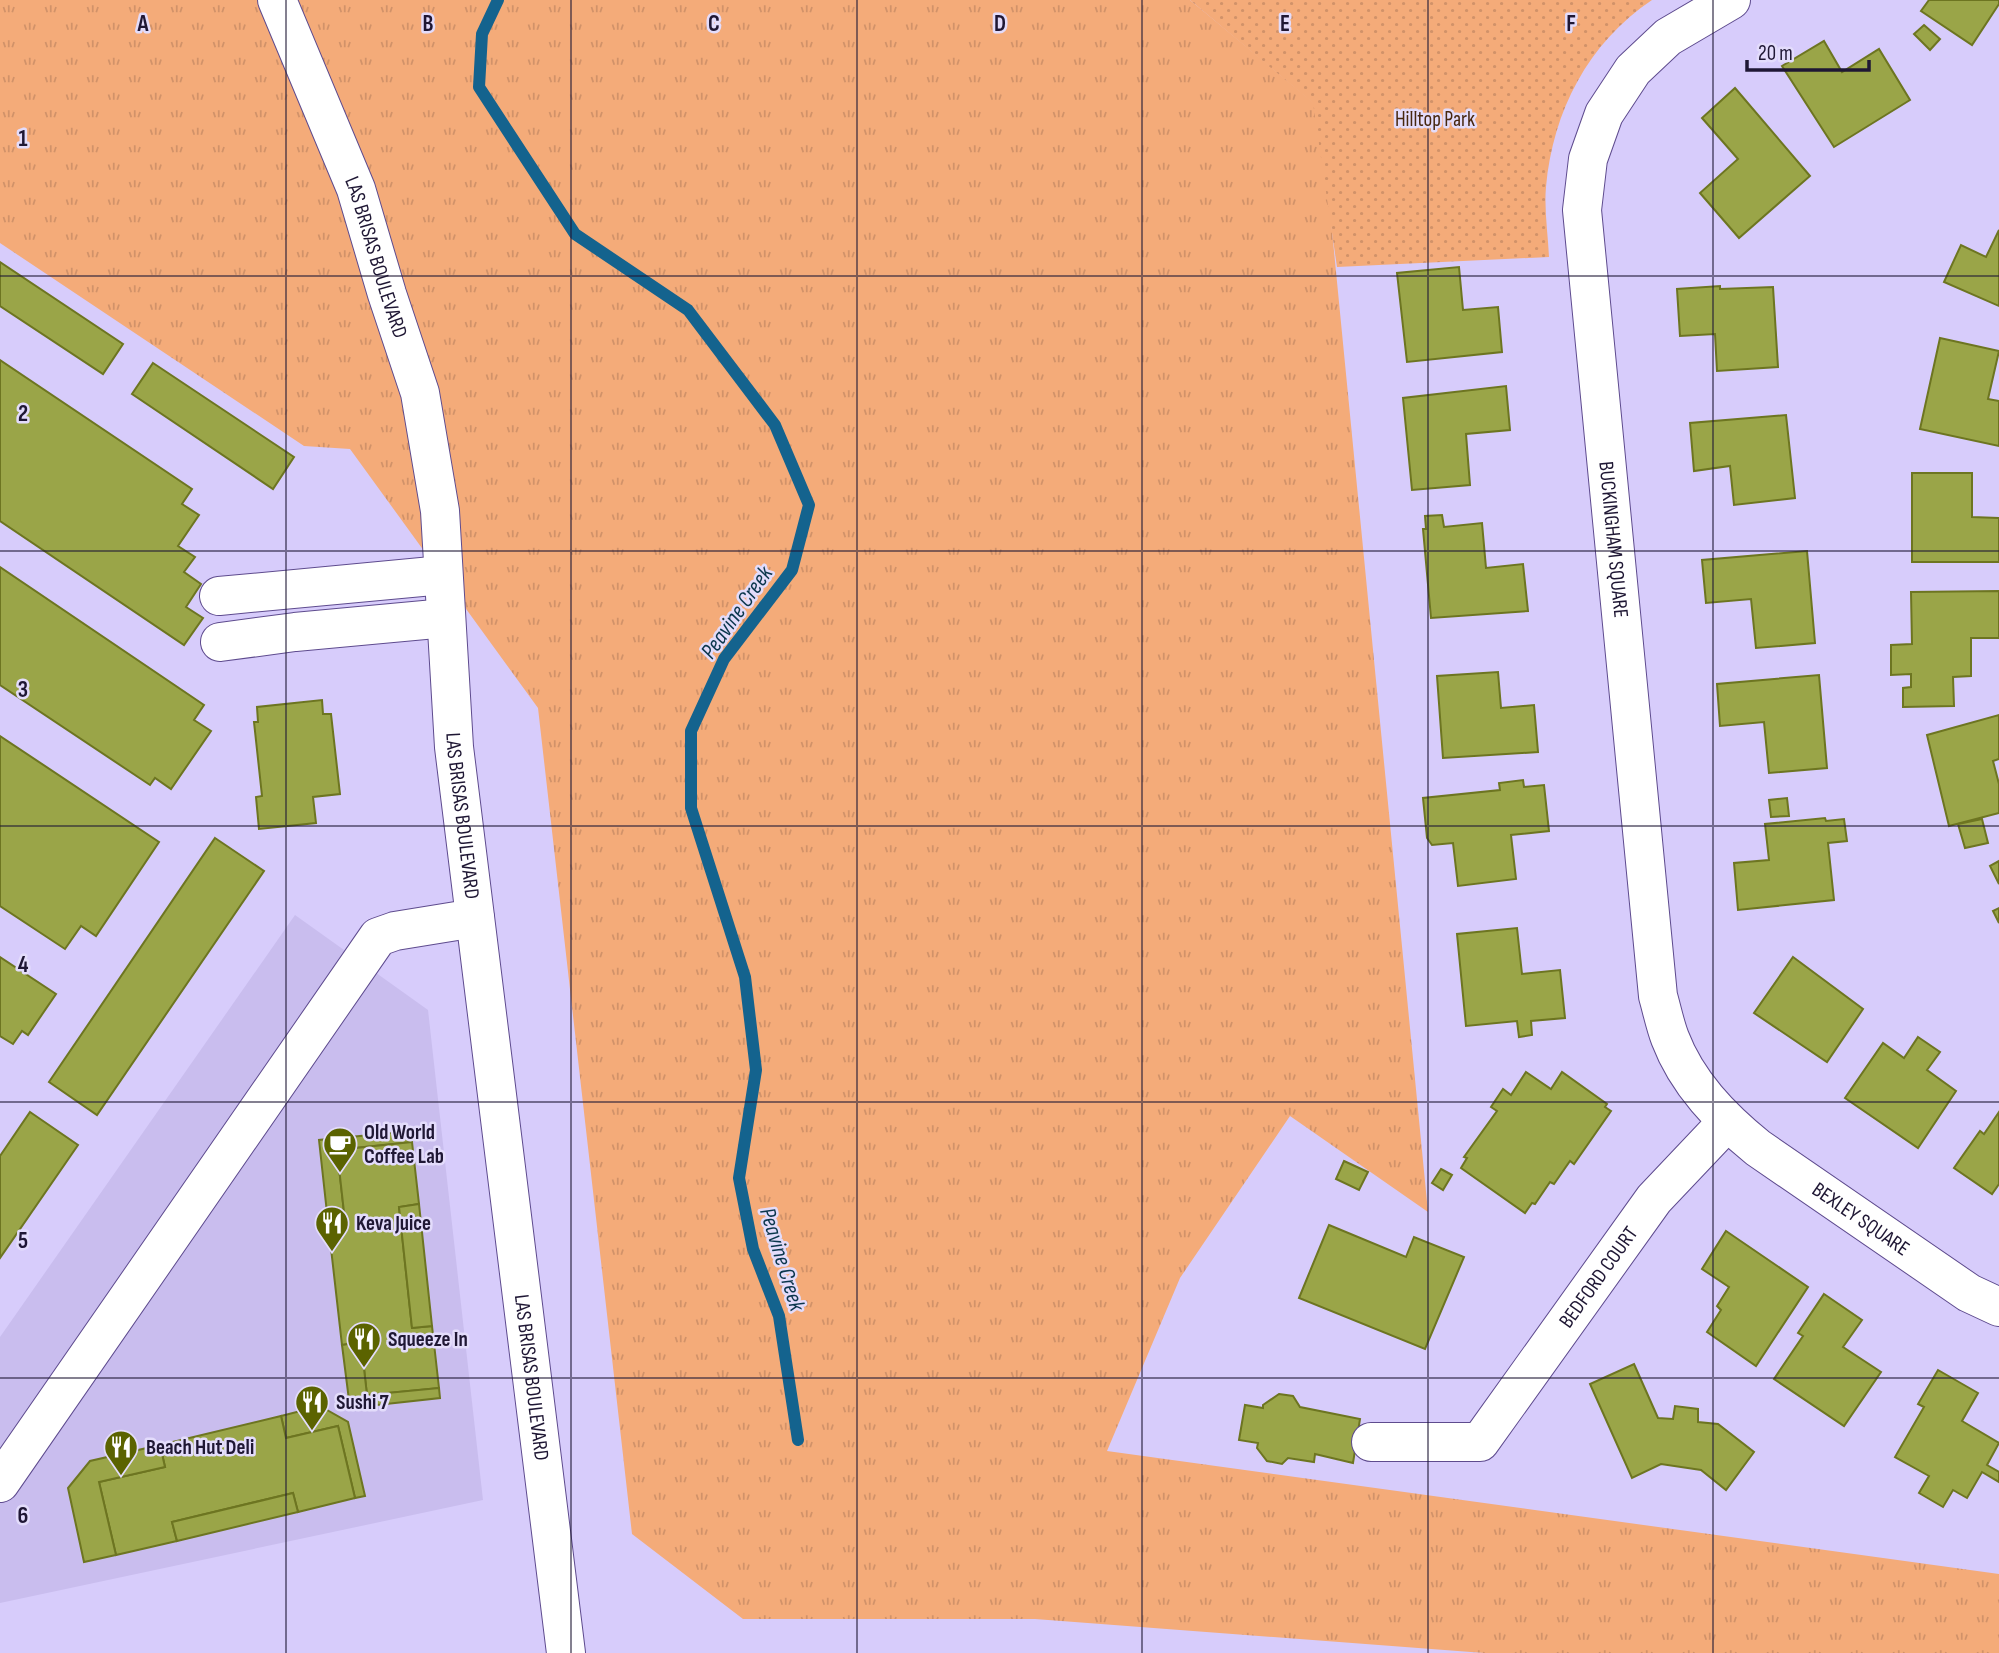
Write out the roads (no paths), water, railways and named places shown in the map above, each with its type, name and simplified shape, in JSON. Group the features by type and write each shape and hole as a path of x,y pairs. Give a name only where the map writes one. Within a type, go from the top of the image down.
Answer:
{"street":[{"name":"LAS BRISAS BOULEVARD","path":"277,0 356,188 420,393 440,511 451,720 566,1653"},
{"name":"BUCKINGHAM SQUARE","path":"1727,1123 1694,1083 1671,1041 1658,996 1582,210 1588,159 1604,114 1633,70 1668,37 1731,0"},
{"path":"219,596 443,575"},
{"path":"220,642 446,618"},
{"path":"0,1483 378,937 395,931 475,918"},
{"name":"BEXLEY SQUARE","path":"1727,1123 1758,1148 1969,1293 1999,1307"},
{"name":"BEDFORD COURT","path":"1371,1442 1480,1442 1654,1199 1727,1123"}],"waterway":[{"name":"Peavine Creek","path":"498,0 482,34 479,87 575,234 688,310 775,425 809,505 792,570 724,659 691,731 691,808 745,977 756,1070 739,1178 753,1249 779,1316 798,1440"}],"place":[{"name":"Old World Coffee Lab","path":"340,1174"},
{"name":"Keva Juice","path":"332,1253"},
{"name":"Squeeze In","path":"364,1369"},
{"name":"Sushi 7","path":"312,1432"},
{"name":"Beach Hut Deli","path":"121,1477"}],"park label":[{"name":"Hilltop Park","path":"1435,119"}]}
